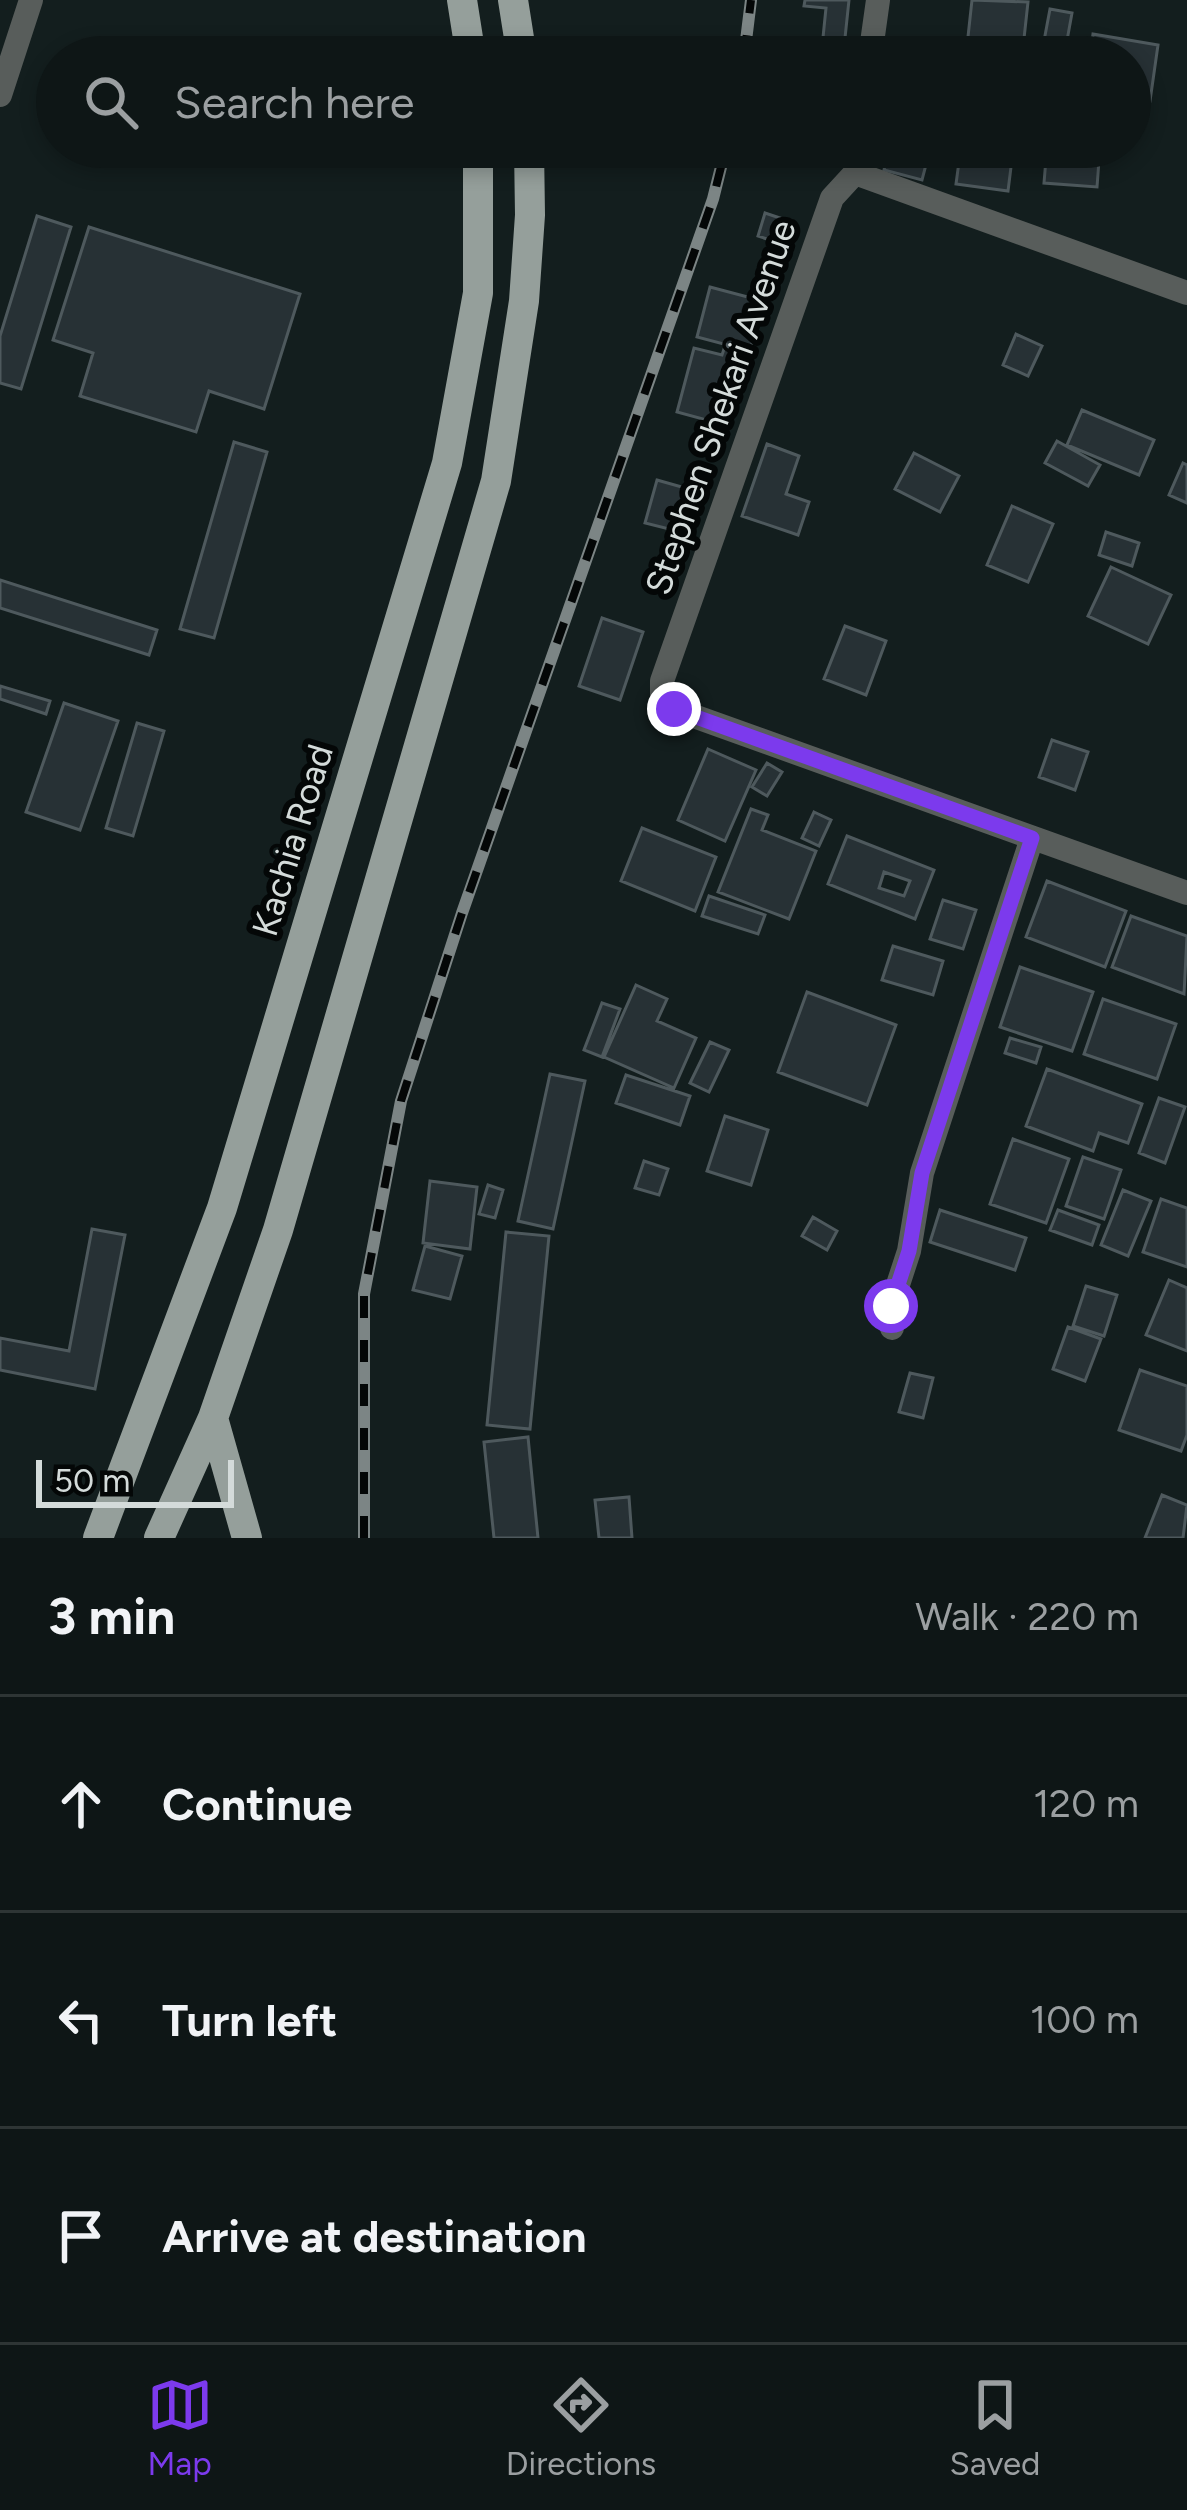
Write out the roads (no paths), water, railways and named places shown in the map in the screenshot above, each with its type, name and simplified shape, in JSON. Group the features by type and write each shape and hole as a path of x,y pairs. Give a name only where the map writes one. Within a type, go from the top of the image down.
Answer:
{"main road":[{"path":"462,0 468,36"},
{"path":"513,0 519,36"},
{"name":"Kachia Road","path":"98,1538 222,1208 447,464 478,293 478,168"},
{"path":"159,1538 213,1418 278,1230 496,481 524,301 529,168"},
{"path":"213,1418 247,1538"}],"street":[{"path":"0,95 31,0"},
{"path":"873,36 878,0"},
{"name":"Stephen Shekari Avenue","path":"851,168 832,199 662,681 662,697 674,709 1032,838"},
{"path":"876,168 1187,293"},
{"path":"892,1328 891,1306 909,1251 922,1173 1032,838 1187,893"}],"railway":[{"path":"747,36 751,0"},
{"path":"364,1538 364,1294 401,1101 721,168"}]}
